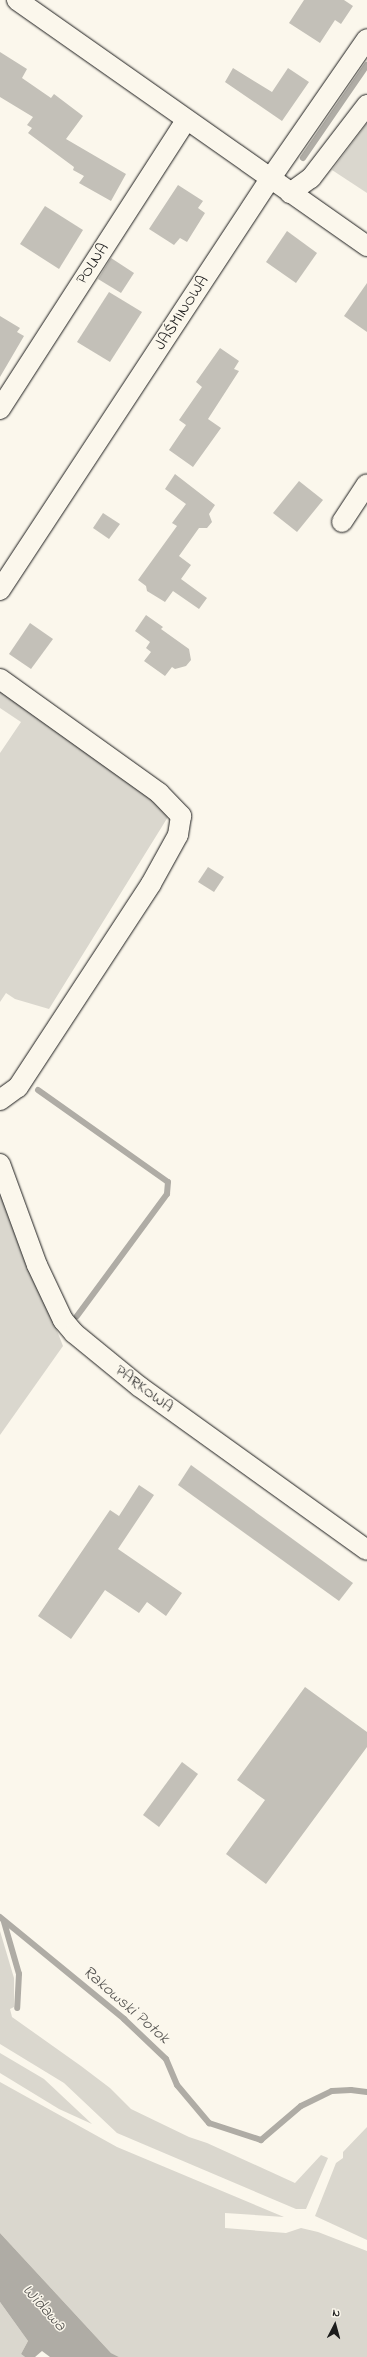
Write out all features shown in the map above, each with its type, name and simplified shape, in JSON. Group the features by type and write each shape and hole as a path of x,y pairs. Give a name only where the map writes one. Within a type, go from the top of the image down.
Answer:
{"street":[{"path":"17,0 367,246"},
{"name":"JAŚMINOWA","path":"0,590 270,179 367,39"},
{"path":"290,193 311,178 367,105"},
{"name":"POLNA","path":"0,409 186,120"},
{"path":"342,522 367,484"},
{"path":"0,679 159,793 181,816 178,834 152,884 18,1088 0,1100"},
{"name":"PARKOWA","path":"0,1164 37,1265 63,1320 74,1333 146,1391 367,1550"}],"shaded area":[{"path":"367,123 367,193 332,170"},
{"path":"0,687 171,812 49,1009 15,999 6,993 0,1002 0,753 21,722 0,708"},
{"path":"0,1192 12,1216 63,1346 0,1435"},
{"path":"0,1931 14,1978 14,2007 10,2009 12,2017 110,2088 131,2109 189,2137 207,2143 295,2183 321,2155 328,2158 306,2209 296,2209 117,2133 64,2083 0,2044"},
{"path":"0,2053 44,2079 92,2124 59,2109 0,2073"},
{"path":"0,2082 117,2147 284,2217 225,2213 225,2228 286,2233 301,2228 318,2232 367,2251 367,2357 119,2357 111,2353 0,2233"},
{"path":"367,2127 367,2240 315,2216 336,2163 343,2158 343,2152"},
{"path":"0,2302 28,2341 21,2354 25,2357 0,2357"}],"water":[{"name":"Widawa","path":"0,2233 111,2353 119,2357 50,2357 42,2351 35,2357 25,2357 21,2354 28,2341 0,2302"}],"building":[{"path":"304,0 344,0 353,6 341,24 335,20 320,43 289,23"},
{"path":"0,52 27,69 22,78 51,98 54,94 83,116 66,139 126,174 111,201 79,183 84,176 73,170 74,167 28,133 32,128 27,125 33,117 0,97"},
{"path":"233,68 272,92 288,68 309,82 282,121 225,82"},
{"path":"178,185 203,201 198,208 205,213 187,242 180,238 174,245 149,229"},
{"path":"45,206 83,230 59,269 20,244"},
{"path":"287,231 317,253 296,283 266,262"},
{"path":"111,258 134,273 121,293 98,279"},
{"path":"367,283 367,332 344,316"},
{"path":"109,292 142,312 110,362 77,342"},
{"path":"0,316 20,328 17,332 24,336 0,377"},
{"path":"220,348 239,361 234,369 239,371 208,419 221,428 193,467 169,450 186,425 179,420 202,387 196,382"},
{"path":"175,474 215,505 209,514 212,522 207,528 199,528 179,556 191,565 181,579 207,598 199,609 173,591 165,602 147,591 146,586 138,580 177,526 172,523 186,504 165,489"},
{"path":"299,481 323,500 297,532 273,513"},
{"path":"103,513 120,524 109,539 93,528"},
{"path":"146,615 163,627 161,629 189,649 191,660 186,666 175,669 172,667 165,676 144,661 151,652 146,648 150,642 135,631"},
{"path":"30,623 53,639 31,669 9,654"},
{"path":"208,867 224,877 214,892 198,882"},
{"path":"191,1465 353,1583 339,1601 178,1485"},
{"path":"139,1485 154,1495 118,1549 182,1593 166,1616 147,1602 139,1613 105,1590 71,1639 38,1616 110,1510 119,1516"},
{"path":"305,1687 367,1732 367,1747 266,1884 226,1854 265,1800 237,1780"},
{"path":"182,1762 198,1774 159,1827 143,1815"}],"waterway":[{"path":"303,158 367,65"},
{"path":"38,1090 168,1182 167,1194 77,1316"},
{"name":"Rakowski Potok","path":"0,1917 124,2019 166,2059 177,2085 209,2123 261,2140 301,2106 332,2091 351,2090 367,2092"},
{"path":"4,1922 19,1974 17,2008"}]}
